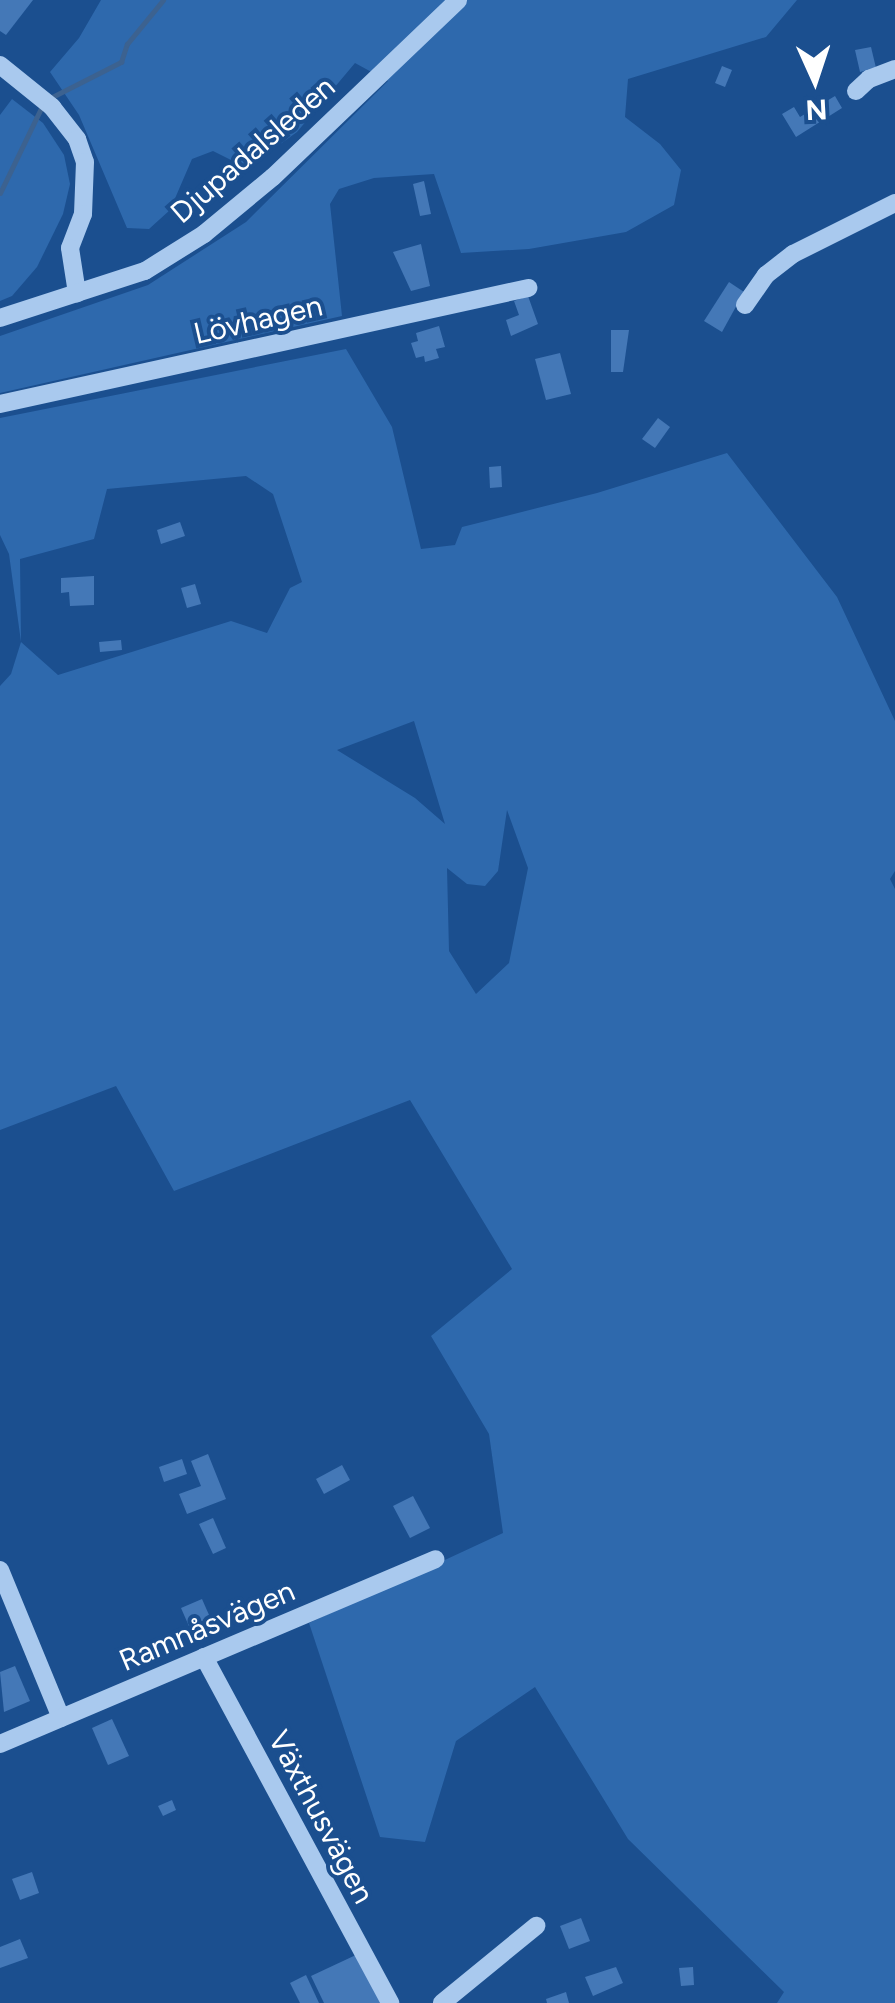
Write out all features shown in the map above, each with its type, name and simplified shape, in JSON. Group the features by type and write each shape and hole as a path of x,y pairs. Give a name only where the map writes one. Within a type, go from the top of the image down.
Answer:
{"street":[{"name":"Djupadalsleden","path":"0,318 145,270 204,234 273,177 458,0"},
{"path":"0,65 45,102 77,138 86,162 83,214 70,248 77,293"},
{"path":"856,91 869,79 895,68"},
{"path":"745,305 766,275 792,254 895,203"},
{"name":"Lövhagen","path":"0,404 528,288"},
{"name":"Ramnåsvägen","path":"0,1744 435,1558"},
{"path":"0,1570 60,1718"},
{"name":"Växthusvägen","path":"204,1658 390,2003"},
{"path":"442,2003 536,1926"}],"shaded area":[{"path":"101,0 797,0 766,37 628,79 625,117 660,144 681,170 674,205 626,232 529,249 461,253 434,174 374,178 339,189 330,204 342,316 0,393 0,336 148,285 246,222 388,81 355,63 297,132 247,168 213,151 192,159 170,210 149,229 127,228 79,115 50,72 79,38"},
{"path":"12,99 43,123 64,155 70,184 63,214 37,267 12,296 0,301 0,115"},
{"path":"346,349 392,427 421,549 455,545 462,527 597,493 727,453 837,597 895,721 895,871 890,879 895,889 895,2003 777,2003 784,1992 628,1839 535,1687 456,1741 425,1842 380,1837 309,1623 503,1533 489,1434 431,1336 512,1269 410,1100 174,1191 116,1086 0,1130 0,686 11,674 21,642 9,554 0,535 0,418","holes":["246,476 273,494 302,582 290,588 267,633 231,621 58,675 21,642 20,559 94,539 107,489","414,721 445,824 415,798 337,750","507,810 528,868 509,963 476,994 449,951 447,868 467,884 485,886 498,871"]}],"building":[{"path":"0,0 33,0 6,35 0,31"},
{"path":"871,47 876,68 860,72 855,50"},
{"path":"722,66 732,70 725,87 715,83"},
{"path":"835,96 842,108 796,137 782,114 794,107 800,117"},
{"path":"424,181 431,214 420,216 413,184"},
{"path":"421,244 430,286 411,291 393,252"},
{"path":"729,282 744,292 722,332 704,321"},
{"path":"528,296 538,324 511,336 506,320 519,315 514,301"},
{"path":"439,326 445,347 436,349 439,358 425,362 424,356 416,358 411,343 418,341 416,333"},
{"path":"611,330 629,330 623,372 611,372"},
{"path":"560,353 571,394 546,400 535,359"},
{"path":"658,418 670,427 655,448 642,439"},
{"path":"501,466 502,487 490,488 489,467"},
{"path":"180,522 185,536 161,544 157,530"},
{"path":"94,576 94,605 70,606 69,592 61,593 61,578"},
{"path":"195,584 201,604 187,608 181,588"},
{"path":"121,640 122,650 100,652 99,642"},
{"path":"208,1454 226,1499 187,1514 179,1494 201,1486 191,1461"},
{"path":"182,1459 187,1474 164,1482 159,1467"},
{"path":"342,1465 350,1480 324,1494 316,1479"},
{"path":"413,1496 430,1528 410,1538 393,1506"},
{"path":"213,1518 226,1548 213,1554 199,1524"},
{"path":"202,1599 213,1624 192,1633 181,1608"},
{"path":"15,1666 30,1701 4,1712 0,1672"},
{"path":"112,1719 129,1756 108,1765 92,1728"},
{"path":"172,1800 176,1810 163,1816 158,1806"},
{"path":"32,1872 39,1893 20,1900 12,1879"},
{"path":"581,1918 590,1941 569,1949 560,1926"},
{"path":"20,1939 28,1958 0,1968 0,1947"},
{"path":"358,1954 381,2003 324,2003 311,1976"},
{"path":"616,1967 623,1983 593,1996 585,1977"},
{"path":"693,1967 694,1985 681,1986 679,1968"},
{"path":"306,1975 319,2003 300,2003 290,1983"},
{"path":"566,1992 569,2003 547,2003 546,1999"}],"waterway":[{"path":"50,98 121,62 127,44 163,0"},
{"path":"0,193 42,106"}]}
